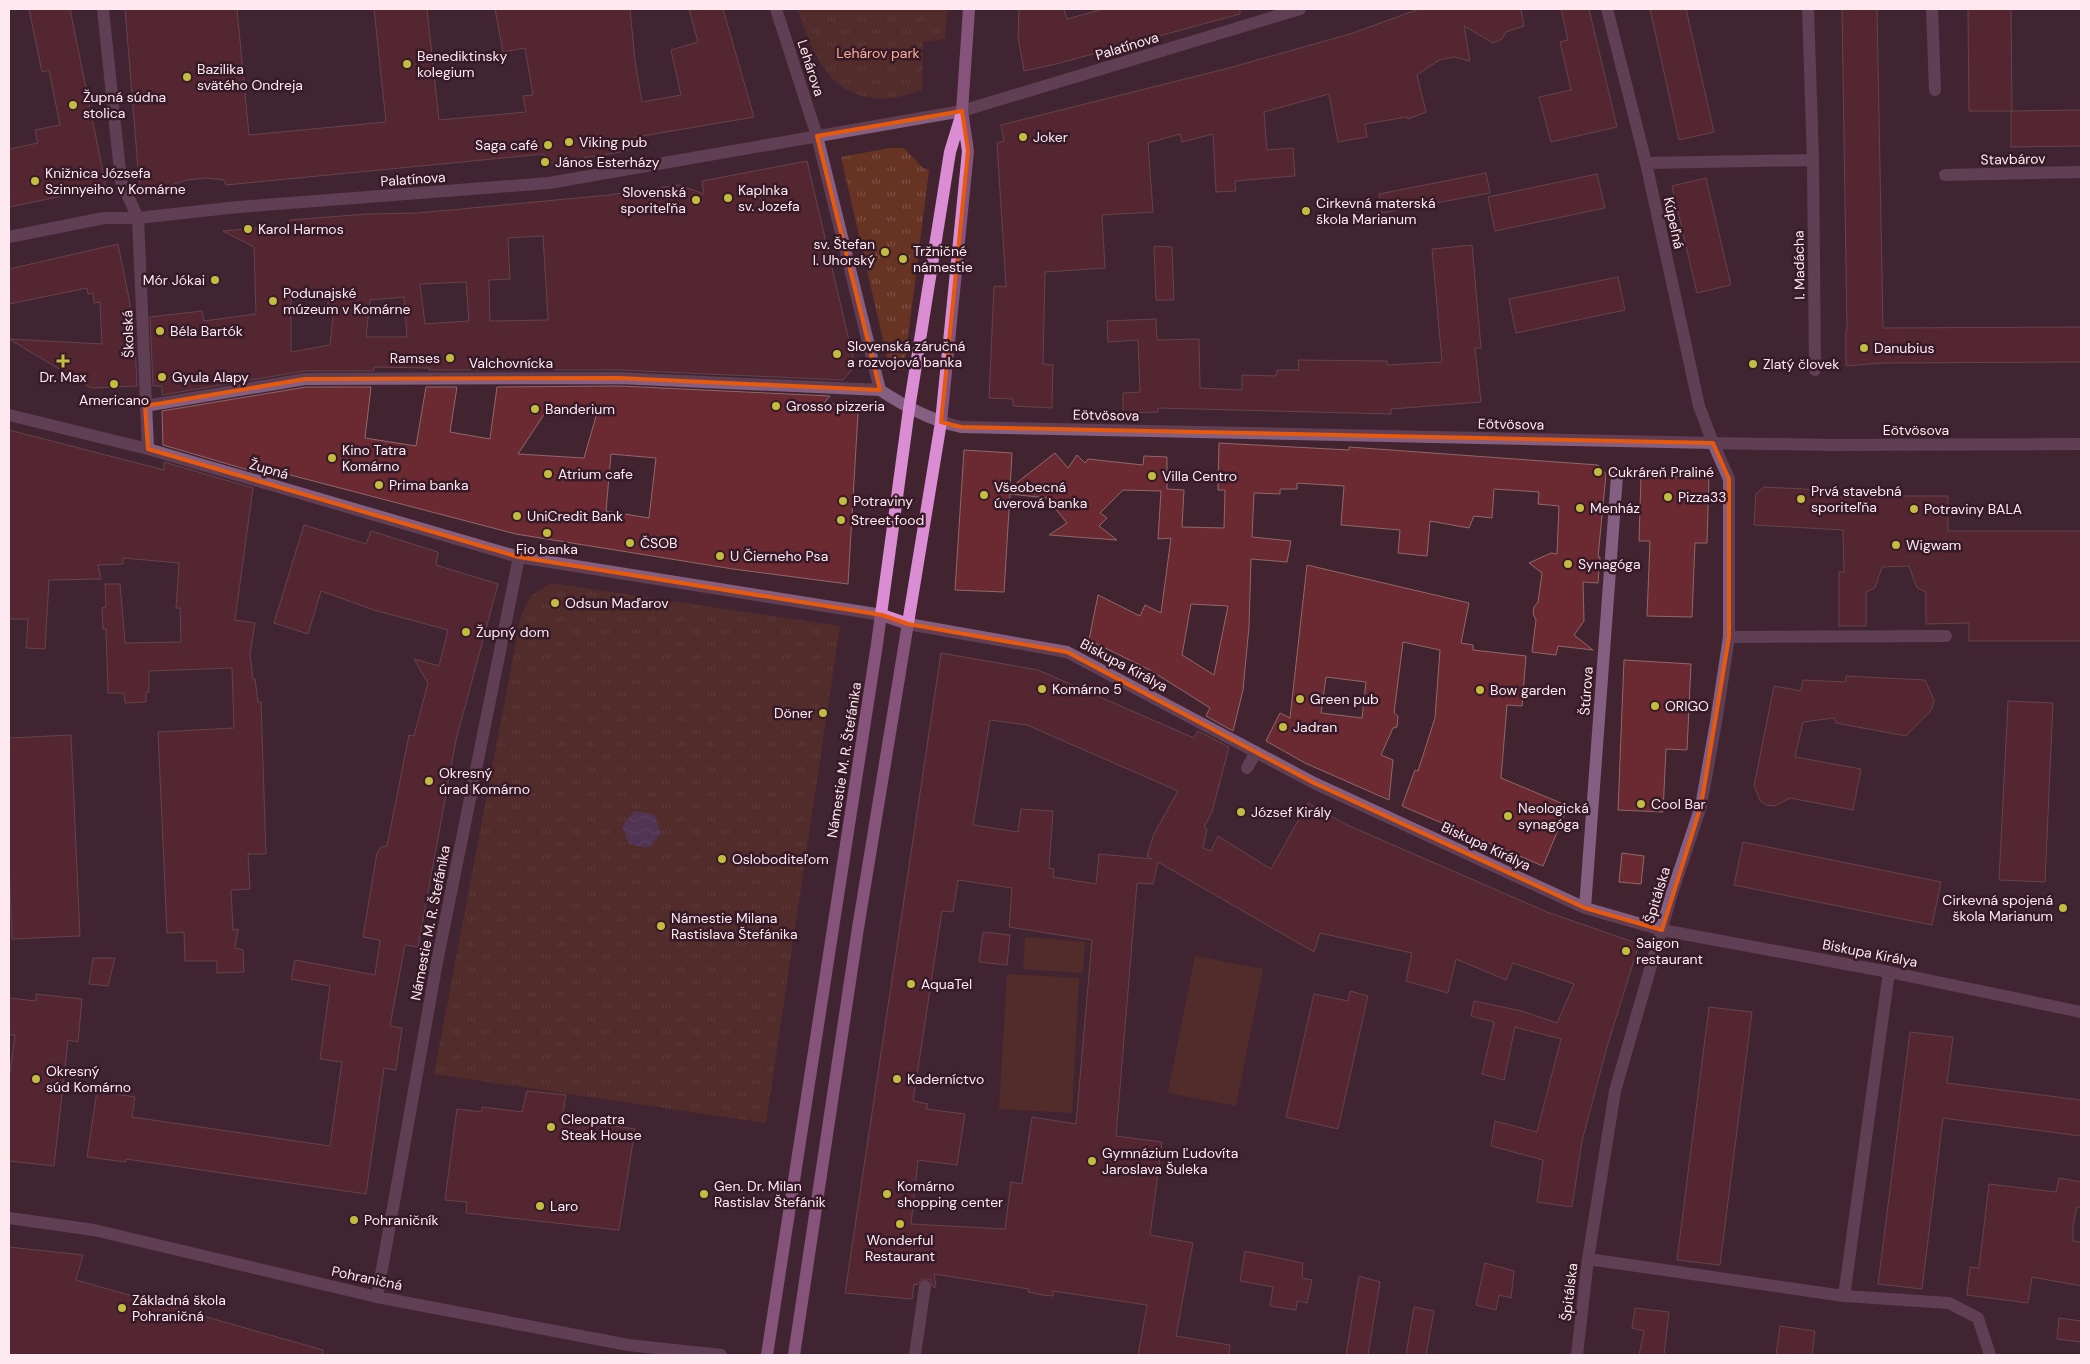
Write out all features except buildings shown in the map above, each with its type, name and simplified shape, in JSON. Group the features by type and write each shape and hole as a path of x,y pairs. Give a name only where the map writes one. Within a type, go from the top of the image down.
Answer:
{"main road":[{"path":"908,624 882,615 909,409 950,152 962,111 969,9"},
{"path":"794,1355 859,918 941,422 968,151 962,111"},
{"name":"Námestie M. R. Štefánika","path":"767,1355 882,615"}],"street":[{"path":"103,9 122,181 138,218"},
{"name":"Lehárova","path":"776,9 817,136"},
{"name":"Palatínova","path":"962,111 1300,9"},
{"name":"Kúpeľná","path":"1607,9 1646,164 1699,406 1712,443"},
{"name":"I. Madácha","path":"1808,9 1813,160 1816,370"},
{"path":"1932,9 1935,90"},
{"path":"909,409 880,390 817,136 962,111"},
{"name":"Palatínova","path":"9,237 104,218 138,218 238,207 549,183 817,136"},
{"path":"1646,164 1813,160"},
{"name":"Stavbárov","path":"1945,175 2081,172"},
{"name":"Školská","path":"138,218 148,449"},
{"name":"Valchovnícka","path":"145,406 305,379 619,378 880,390"},
{"name":"Eötvösova","path":"909,409 941,422 961,426 1832,445 2081,444"},
{"name":"Župná","path":"9,415 148,449 519,557 882,615"},
{"name":"Špitálska","path":"1576,1355 1588,1260 1615,1091 1700,806 1716,722 1729,637 1729,479 1712,443"},
{"name":"Štúrova","path":"1585,908 1617,476"},
{"name":"Námestie M. R. Štefánika","path":"377,1297 437,962 519,557"},
{"name":"Biskupa Királya","path":"908,624 1067,652 1314,783 1585,908 1662,930 1889,972 2081,1012"},
{"path":"1729,637 1946,636"},
{"path":"1247,768 1256,752"},
{"path":"1844,1296 1889,972"},
{"name":"Pohraničná","path":"9,1218 94,1230 377,1297 628,1344 721,1355"},
{"path":"1588,1260 1844,1296 1949,1304 1978,1318 1990,1355"},
{"path":"916,1355 924,1286"}],"highlighted area":[{"path":"962,111 968,151 941,422 961,427 1713,443 1729,479 1729,637 1701,806 1662,930 1585,908 1314,783 1067,652 908,624 882,615 519,557 148,449 145,406 305,379 619,378 880,390 817,136"}],"green space":[{"name":"Lehárov park","path":"798,9 947,9 945,39 923,42 922,90 892,98 871,98 854,93 840,85 828,73 811,44"},
{"path":"890,148 904,148 923,168 929,170 904,370 890,370 841,157"},
{"path":"551,583 840,626 766,1123 434,1074 521,615 531,596"},
{"path":"1025,937 1085,942 1083,973 1023,969"},
{"path":"1195,956 1263,969 1236,1106 1168,1093"},
{"path":"1007,974 1079,978 1072,1113 999,1109"}],"water":[{"path":"634,811 654,814 661,833 648,848 629,844 622,826"}],"place":[{"name":"Benediktinsky kolegium","path":"407,64"},
{"name":"Bazilika svätého Ondreja","path":"187,77"},
{"name":"Župná súdna stolica","path":"73,105"},
{"name":"Joker","path":"1023,137"},
{"name":"Viking pub","path":"569,142"},
{"name":"Saga café","path":"548,145"},
{"name":"János Esterházy","path":"545,162"},
{"name":"Knižnica Józsefa Szinnyeiho v Komárne","path":"35,181"},
{"name":"Kaplnka sv. Jozefa","path":"728,198"},
{"name":"Slovenská sporiteľňa","path":"696,200"},
{"name":"Cirkevná materská škola Marianum","path":"1306,211"},
{"name":"Karol Harmos","path":"248,229"},
{"name":"sv. Štefan I. Uhorský","path":"885,252"},
{"name":"Tržničné námestie","path":"903,259"},
{"name":"Mór Jókai","path":"215,280"},
{"name":"Podunajské múzeum v Komárne","path":"273,301"},
{"name":"Béla Bartók","path":"160,331"},
{"name":"Danubius","path":"1864,348"},
{"name":"Slovenská záručná a rozvojová banka","path":"837,354"},
{"name":"Ramses","path":"450,358"},
{"name":"Dr. Max","path":"63,361"},
{"name":"Zlatý človek","path":"1753,364"},
{"name":"Gyula Alapy","path":"162,377"},
{"name":"Americano","path":"114,384"},
{"name":"Grosso pizzeria","path":"776,406"},
{"name":"Banderium","path":"535,409"},
{"name":"Kino Tatra Komárno","path":"332,458"},
{"name":"Cukráreň Praliné","path":"1598,472"},
{"name":"Atrium cafe","path":"548,474"},
{"name":"Villa Centro","path":"1152,476"},
{"name":"Prima banka","path":"379,485"},
{"name":"Všeobecná úverová banka","path":"984,495"},
{"name":"Pizza33","path":"1668,497"},
{"name":"Prvá stavebná sporiteľňa","path":"1801,499"},
{"name":"Potraviny","path":"843,501"},
{"name":"Menház","path":"1580,508"},
{"name":"Potraviny BALA","path":"1914,509"},
{"name":"UniCredit Bank","path":"517,516"},
{"name":"Street food","path":"841,520"},
{"name":"Fio banka","path":"547,533"},
{"name":"ČSOB","path":"630,543"},
{"name":"Wigwam","path":"1896,545"},
{"name":"U Čierneho Psa","path":"720,556"},
{"name":"Synagóga","path":"1568,564"},
{"name":"Odsun Maďarov","path":"555,603"},
{"name":"Župný dom","path":"466,632"},
{"name":"Komárno 5","path":"1042,689"},
{"name":"Bow garden","path":"1480,690"},
{"name":"Green pub","path":"1300,699"},
{"name":"ORIGO","path":"1655,706"},
{"name":"Döner","path":"823,713"},
{"name":"Jadran","path":"1283,727"},
{"name":"Okresný úrad Komárno","path":"429,781"},
{"name":"Cool Bar","path":"1641,804"},
{"name":"József Király","path":"1241,812"},
{"name":"Neologická synagóga","path":"1508,816"},
{"name":"Osloboditeľom","path":"722,859"},
{"name":"Cirkevná spojená škola Marianum","path":"2063,908"},
{"name":"Námestie Milana Rastislava Štefánika","path":"661,926"},
{"name":"Saigon restaurant","path":"1626,951"},
{"name":"AquaTel","path":"911,984"},
{"name":"Okresný súd Komárno","path":"36,1079"},
{"name":"Kaderníctvo","path":"897,1079"},
{"name":"Cleopatra Steak House","path":"551,1127"},
{"name":"Gymnázium Ľudovíta Jaroslava Šuleka","path":"1092,1161"},
{"name":"Gen. Dr. Milan Rastislav Štefánik","path":"704,1194"},
{"name":"Komárno shopping center","path":"887,1194"},
{"name":"Laro","path":"540,1206"},
{"name":"Pohraničník","path":"354,1220"},
{"name":"Wonderful Restaurant","path":"900,1224"},
{"name":"Základná škola Pohraničná","path":"122,1308"}]}
